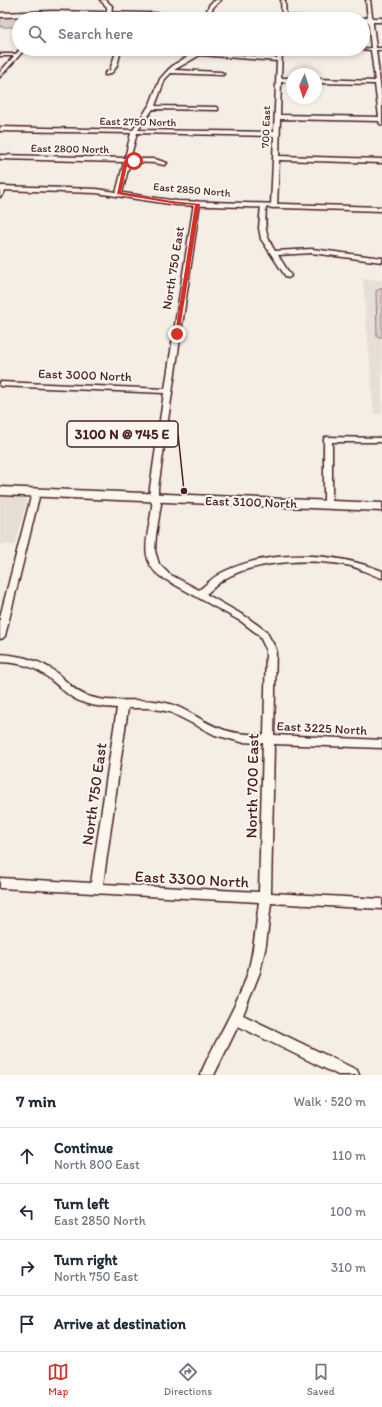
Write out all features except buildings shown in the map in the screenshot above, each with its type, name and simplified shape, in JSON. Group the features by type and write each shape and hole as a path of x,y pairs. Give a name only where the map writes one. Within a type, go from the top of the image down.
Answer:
{"main road":[{"path":"0,15 12,15"},
{"path":"370,20 382,20"},
{"name":"East 3100 North","path":"0,491 382,507"}],"street":[{"path":"103,0 110,7 109,12"},
{"path":"208,12 212,5 219,0"},
{"path":"283,0 284,12"},
{"path":"367,12 368,0"},
{"path":"370,37 373,49 382,123"},
{"path":"373,49 382,49"},
{"path":"0,55 12,55"},
{"path":"0,74 17,56"},
{"path":"107,74 112,71 117,56"},
{"path":"119,193 134,132 151,107 163,79 170,70 193,56"},
{"path":"239,56 255,59 279,60"},
{"name":"700 East","path":"274,206 279,56"},
{"path":"170,70 221,74"},
{"path":"278,80 286,80"},
{"path":"322,81 377,83"},
{"path":"151,107 216,109"},
{"path":"277,117 382,119"},
{"name":"East 2750 North","path":"0,129 276,134"},
{"name":"East 2800 North","path":"0,158 155,162 164,164"},
{"path":"275,158 382,161"},
{"path":"0,195 2,188"},
{"name":"East 2850 North","path":"2,188 84,190 119,193 171,202 197,204 382,209"},
{"name":"North 750 East","path":"151,550 157,504 154,498 154,488 197,204"},
{"path":"263,206 262,228 264,239 288,276"},
{"path":"274,253 312,252 382,260"},
{"name":"East 3000 North","path":"0,384 169,391"},
{"path":"328,505 328,439 382,440"},
{"path":"0,636 36,493"},
{"name":"North 700 East","path":"151,550 152,559 160,572 245,620 263,633 271,648 265,899 254,972 235,1018 207,1075"},
{"path":"199,595 224,575 235,570 257,564 302,559 335,560 360,566 382,575"},
{"name":"East 3225 North","path":"0,658 18,659 34,663 47,670 70,692 85,699 101,703 152,704 172,708 223,735 241,738 382,744"},
{"name":"North 750 East","path":"96,889 123,703"},
{"name":"East 3300 North","path":"0,883 265,899 382,904"},
{"path":"235,1018 352,1075"}],"shaded area":[{"path":"12,17 12,27 0,27 0,18"},
{"path":"363,279 382,280 382,414 374,414"},
{"path":"382,288 382,337 377,337 376,291"},
{"path":"0,496 22,497 27,500 15,545 0,544"}],"place":[{"name":"3100 N @ 745 E","path":"184,491"}],"route":[{"path":"134,161 126,161 119,193 171,202 197,204 177,334"}]}
